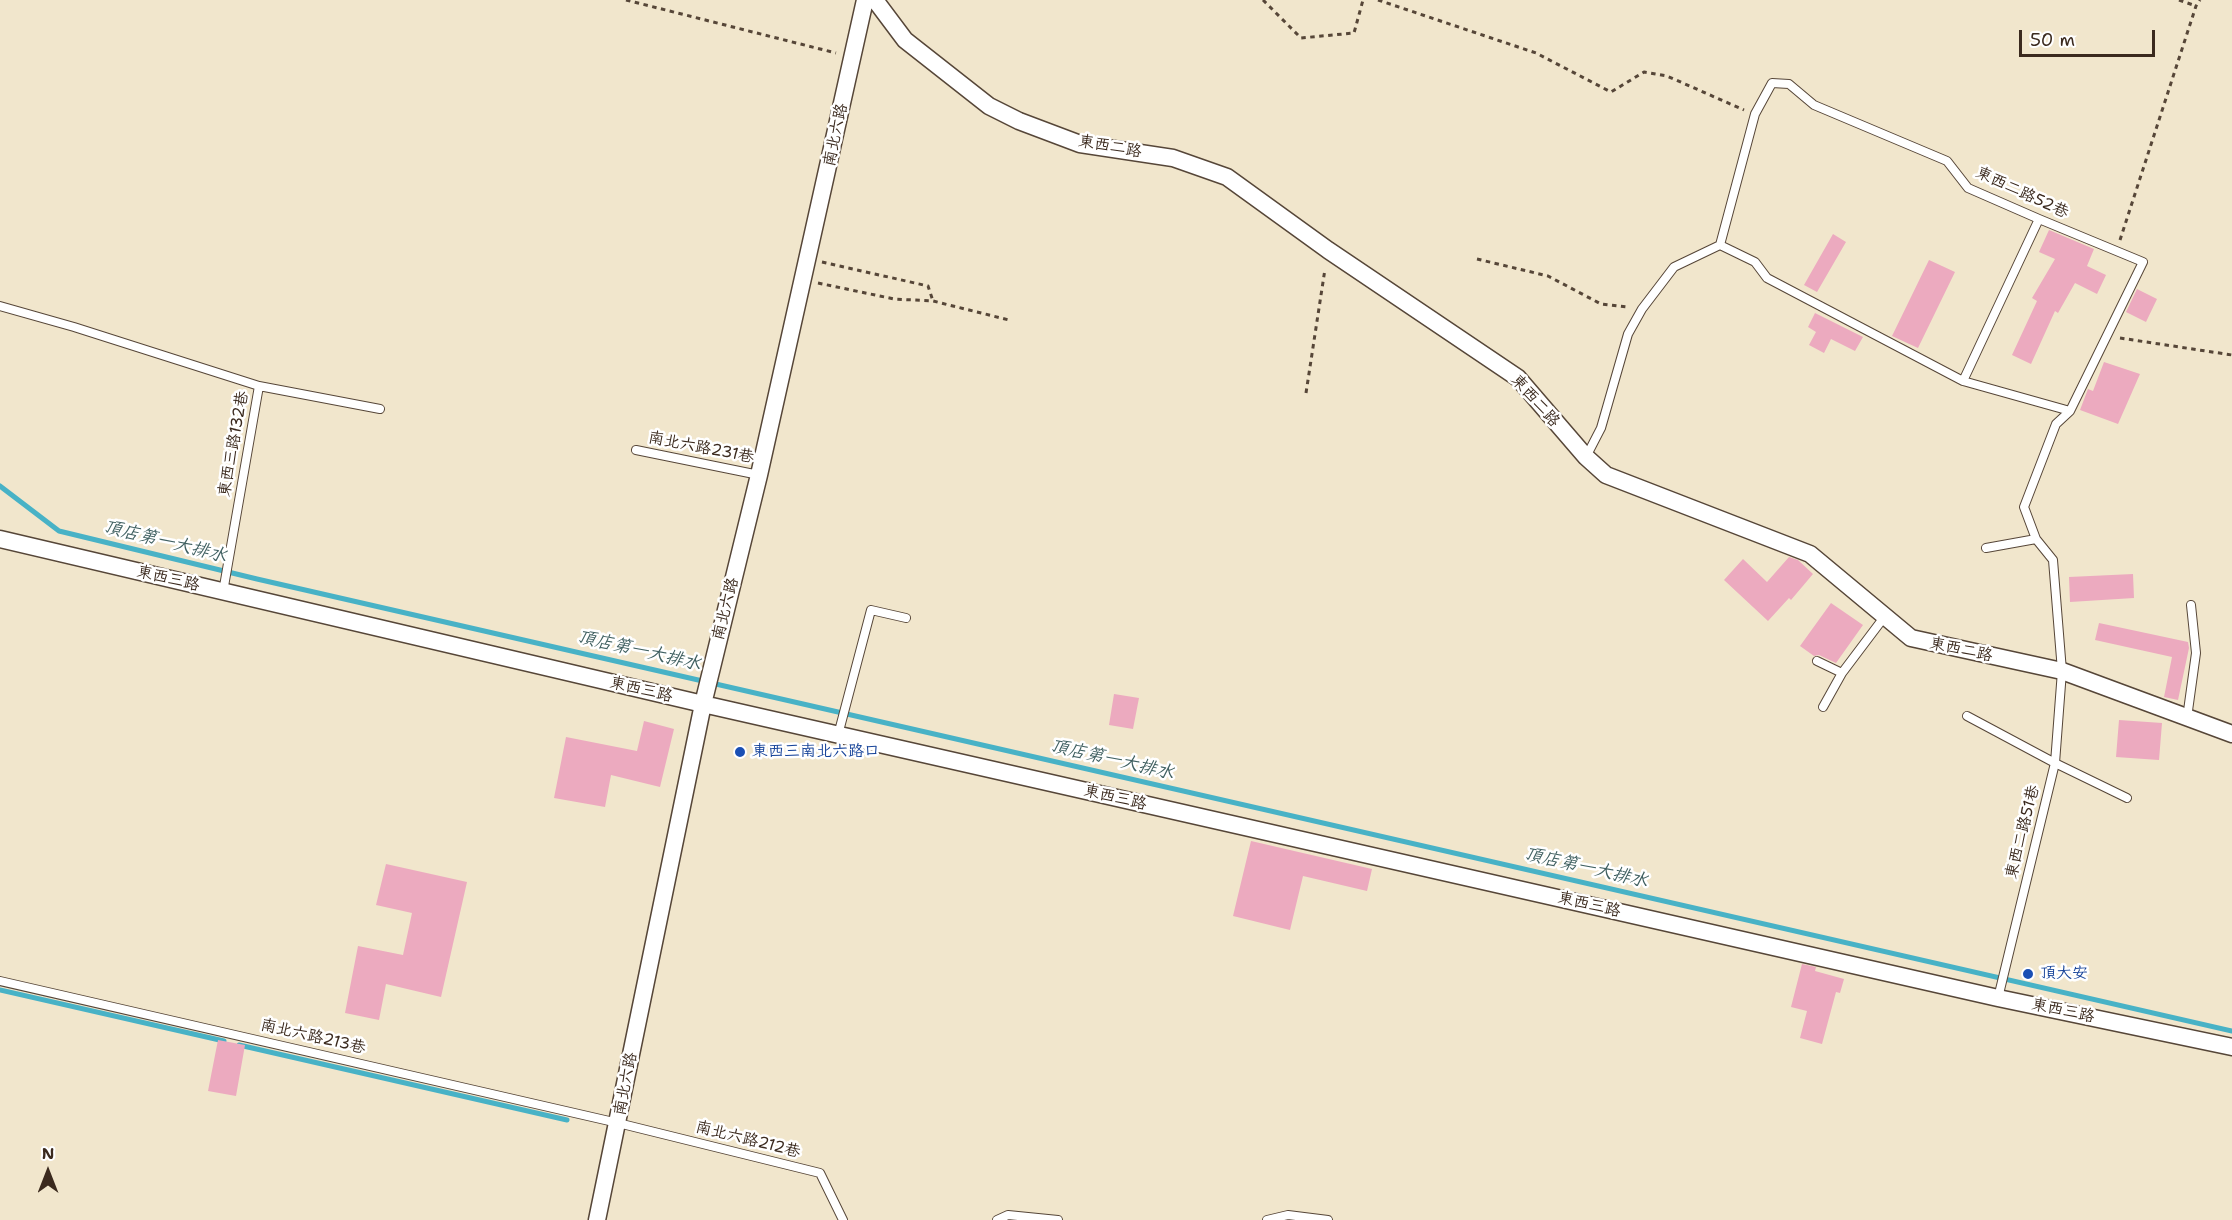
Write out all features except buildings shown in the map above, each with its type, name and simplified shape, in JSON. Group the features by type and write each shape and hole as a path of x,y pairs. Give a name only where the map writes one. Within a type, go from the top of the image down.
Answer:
{"street":[{"name":"南北六路","path":"597,1220 703,704 809,259 865,0"},
{"name":"東西二路","path":"875,0 905,40 988,106 1019,121 1080,144 1173,158 1227,177 1328,250 1518,378 1586,457 1605,475 1810,554 1911,638 2062,671 2232,734"},
{"name":"東西三路","path":"0,539 838,735 1998,998 2232,1047"}],"lane":[{"name":"東西二路52巷","path":"1720,245 1755,114 1772,83 1790,84 1814,105 1947,161 1968,188 2144,262 2070,411 2055,424 2024,507 2036,539 2053,560 2062,671"},
{"path":"1963,381 2039,219"},
{"path":"1586,457 1601,428 1628,334 1642,309 1674,267 1720,245 1755,262 1767,278 1963,381 2070,411"},
{"path":"0,306 259,386"},
{"name":"東西三路132巷","path":"222,592 259,386 380,409"},
{"name":"南北六路231巷","path":"636,450 759,474"},
{"path":"1986,548 2036,539"},
{"path":"2187,718 2196,653 2191,605"},
{"path":"838,735 871,610 906,618"},
{"path":"1823,707 1842,673 1885,616"},
{"path":"1817,661 1842,673"},
{"name":"東西二路51巷","path":"1998,998 2055,764 2062,671"},
{"path":"1967,716 2055,764 2127,798"},
{"name":"南北六路213巷","path":"0,981 618,1123"},
{"name":"南北六路212巷","path":"618,1123 820,1173 843,1220"},
{"path":"998,1220 1008,1215 1058,1220"},
{"path":"1267,1220 1288,1215 1328,1220"}],"path":[{"path":"626,0 853,57"},
{"path":"1263,0 1301,38 1354,33 1363,0"},
{"path":"1378,0 1536,53 1611,92 1644,72 1667,76 1755,114"},
{"path":"2179,0 2196,6"},
{"path":"2117,251 2196,6 2200,0"},
{"path":"1306,393 1328,250"},
{"path":"809,259 928,286 933,301"},
{"path":"1477,260 1548,276 1601,304 1642,309"},
{"path":"804,280 894,299 933,301 1009,320"},
{"path":"2107,336 2232,355"}],"waterway":[{"name":"頂店第一大排水","path":"0,486 59,531 257,579 2232,1031"},
{"path":"0,990 224,1041"},
{"path":"239,1045 567,1120"}],"place":[{"name":"東西三南北六路口","path":"740,752"},
{"name":"頂大安","path":"2028,974"}]}
